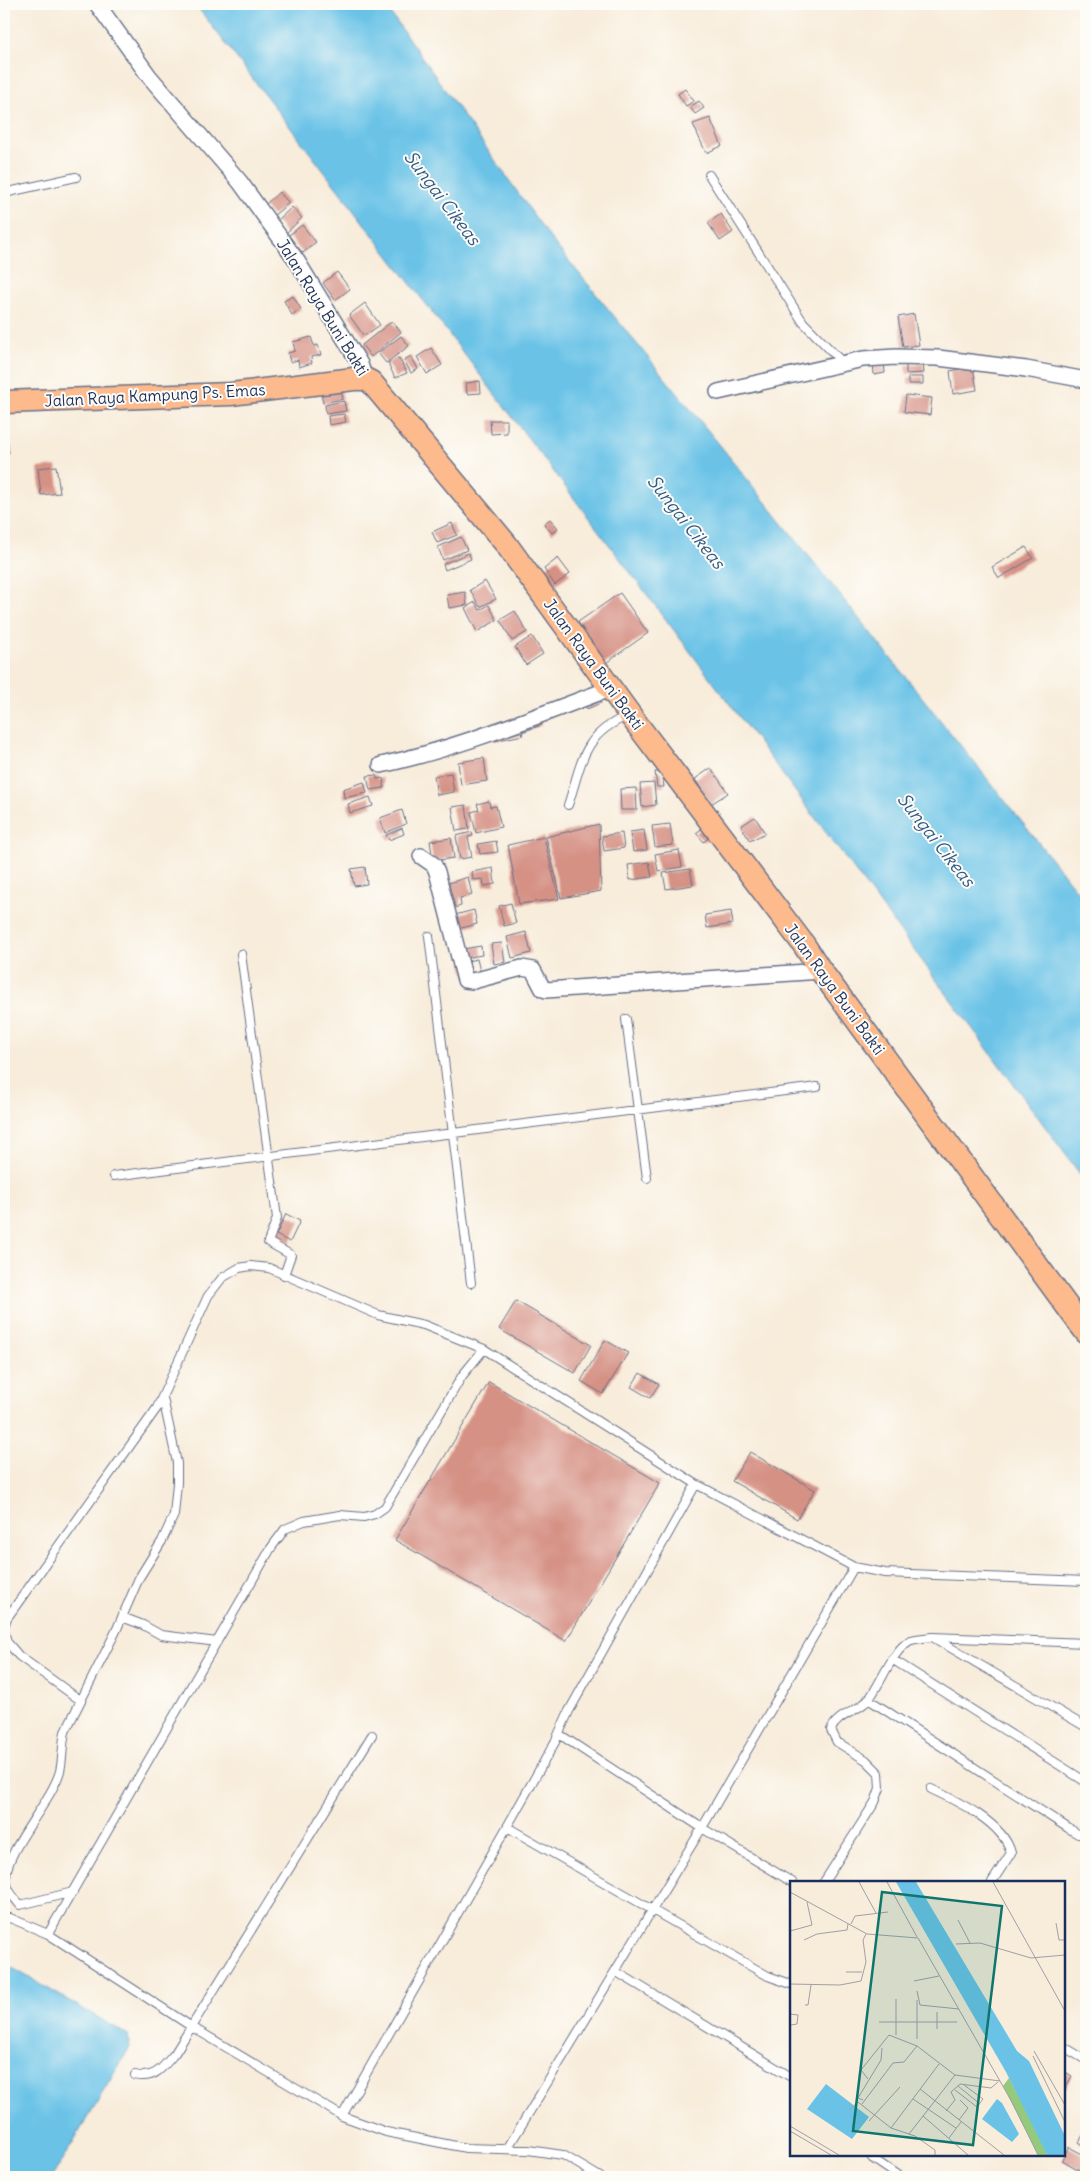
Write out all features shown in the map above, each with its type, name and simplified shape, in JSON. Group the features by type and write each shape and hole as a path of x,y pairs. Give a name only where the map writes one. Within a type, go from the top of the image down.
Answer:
{"main road":[{"name":"Jalan Raya Kampung Ps. Emas","path":"4,402 231,394 365,379"},
{"name":"Jalan Raya Buni Bakti","path":"365,379 376,388 506,544 630,715 804,945 821,971 1086,1332"}],"street":[{"name":"Jalan Raya Buni Bakti","path":"97,4 149,76 240,182 297,261 360,364 365,379"},
{"path":"718,392 864,359 896,357 938,358 1026,369 1086,380"},
{"path":"381,765 411,759 515,724 612,688"},
{"path":"421,856 434,865 437,872 465,980 530,968 543,989 546,990 686,982 821,971"}],"lane":[{"path":"709,175 804,322 844,364"},
{"path":"4,193 76,177"},
{"path":"568,805 589,745 597,735 615,721 630,715"},
{"path":"429,936 471,1283"},
{"path":"241,954 277,1218 268,1242 291,1254 284,1275"},
{"path":"626,1018 647,1178"},
{"path":"114,1176 817,1087"},
{"path":"80,1700 19,1656 7,1642 4,1628 7,1618 158,1408 208,1296 222,1278 239,1268 252,1266 269,1268 378,1315 424,1325 484,1349 696,1484 854,1567 885,1572 1086,1581"},
{"path":"48,1934 271,1548 286,1529 304,1521 340,1516 364,1517 375,1514 385,1507 462,1376 484,1349"},
{"path":"73,1892 20,1905 9,1890 6,1878 11,1860 60,1771 61,1746 65,1732 122,1617 139,1578 162,1541 174,1515 178,1483 177,1463 163,1398"},
{"path":"342,2116 507,1827 559,1734 568,1711 696,1484"},
{"path":"507,2149 702,1828 854,1567"},
{"path":"122,1617 143,1625 161,1635 217,1642"},
{"path":"932,1637 1086,1727"},
{"path":"825,1881 875,1802 880,1788 880,1773 866,1760 837,1742 831,1730 834,1722 859,1708 868,1699 892,1660 910,1641 932,1637 1086,1643"},
{"path":"892,1660 1086,1782"},
{"path":"868,1699 1068,1828 1078,1834 1086,1834"},
{"path":"559,1734 702,1828 790,1881"},
{"path":"135,2075 146,2078 156,2073 175,2053 372,1735"},
{"path":"931,1789 984,1818 1009,1844 1011,1853 993,1881"},
{"path":"507,1827 768,1976 790,1984"},
{"path":"4,1919 10,1918 48,1934 192,2027 342,2116 386,2132 457,2146 528,2150 563,2155 600,2177"},
{"path":"615,1971 790,2075"},
{"path":"1065,2048 1086,2060"},
{"path":"871,2156 900,2177"}],"water":[{"name":"Sungai Cikeas","path":"195,4 384,4 550,238 719,444 1086,902 1086,1182 644,590"},
{"path":"4,1963 128,2035 130,2047 52,2177 4,2177"}],"building":[{"path":"685,89 694,101 686,106 678,94"},
{"path":"699,101 704,108 695,114 690,107"},
{"path":"710,118 722,146 706,153 693,124"},
{"path":"279,192 289,203 273,216 264,206"},
{"path":"292,207 302,218 286,233 276,222"},
{"path":"721,214 733,232 720,241 708,223"},
{"path":"302,225 316,242 303,253 288,236"},
{"path":"337,272 350,289 335,300 323,283"},
{"path":"293,296 301,309 292,315 284,301"},
{"path":"365,303 380,325 364,336 349,315"},
{"path":"914,314 919,345 903,347 898,317"},
{"path":"392,321 401,332 371,357 362,345"},
{"path":"401,336 409,346 386,363 378,353"},
{"path":"311,337 314,346 318,345 321,355 311,357 312,363 299,367 298,360 290,362 288,353 295,351 293,342"},
{"path":"431,348 442,365 427,374 417,357"},
{"path":"411,356 418,369 411,373 404,360"},
{"path":"399,358 407,373 395,378 388,363"},
{"path":"884,360 885,373 874,375 873,361"},
{"path":"923,364 924,373 906,374 906,365"},
{"path":"973,367 977,390 953,394 950,371"},
{"path":"908,377 923,377 923,384 908,384"},
{"path":"480,381 481,393 467,394 466,383"},
{"path":"341,390 343,399 323,403 321,393"},
{"path":"906,395 932,398 930,415 904,412"},
{"path":"344,401 346,411 326,414 325,405"},
{"path":"344,414 346,422 329,425 328,416"},
{"path":"490,420 507,420 507,433 491,434"},
{"path":"5,421 9,453 4,453"},
{"path":"56,466 60,493 41,495 38,468"},
{"path":"550,519 558,528 552,533 544,524"},
{"path":"452,523 457,535 437,543 432,532"},
{"path":"461,537 467,550 443,560 438,547"},
{"path":"1026,547 1033,558 999,578 992,567"},
{"path":"469,553 471,559 445,570 443,564"},
{"path":"558,558 570,574 555,585 544,569"},
{"path":"485,581 496,599 480,607 470,590"},
{"path":"465,592 467,605 449,608 447,595"},
{"path":"620,593 648,633 603,665 581,635 585,632 578,622"},
{"path":"475,602 480,610 489,605 497,620 477,632 465,608"},
{"path":"515,611 527,632 512,641 500,620"},
{"path":"532,636 543,654 526,665 515,647"},
{"path":"598,696 601,703 587,709 584,702"},
{"path":"540,719 542,725 522,732 523,735 494,741 492,735"},
{"path":"484,758 487,781 461,785 458,762"},
{"path":"711,768 728,793 711,804 695,779"},
{"path":"655,772 662,772 664,787 657,787"},
{"path":"451,773 454,792 437,795 434,776"},
{"path":"376,775 377,779 383,778 384,788 370,790 367,776"},
{"path":"364,782 367,793 344,798 343,789"},
{"path":"654,783 656,805 642,807 640,784"},
{"path":"636,788 637,810 621,810 620,789"},
{"path":"370,797 373,806 350,813 348,804"},
{"path":"489,801 490,807 496,806 501,827 476,833 471,812 479,810 477,804"},
{"path":"466,805 469,829 456,831 452,807"},
{"path":"402,810 406,824 385,833 380,818"},
{"path":"755,817 765,833 750,841 741,826"},
{"path":"599,824 601,891 561,898 546,837"},
{"path":"670,824 673,845 655,847 652,826"},
{"path":"402,828 404,834 389,840 386,835"},
{"path":"703,828 710,836 704,842 696,833"},
{"path":"644,830 647,850 633,852 630,832"},
{"path":"472,832 473,836 468,837 472,857 460,859 456,836"},
{"path":"622,833 624,848 604,851 602,836"},
{"path":"544,837 559,899 519,904 508,845"},
{"path":"451,838 454,858 433,861 430,841"},
{"path":"496,841 498,852 480,854 478,844"},
{"path":"679,850 682,867 658,871 655,854"},
{"path":"649,862 652,877 630,880 628,865"},
{"path":"365,867 367,884 354,886 351,869"},
{"path":"493,868 495,884 484,886 483,879 473,880 472,872"},
{"path":"690,869 693,885 666,889 663,873"},
{"path":"468,877 472,895 460,898 461,906 448,909 442,885"},
{"path":"511,903 516,923 504,926 499,906"},
{"path":"474,910 477,924 458,929 455,915"},
{"path":"731,911 733,924 707,928 705,915"},
{"path":"526,932 531,953 512,958 507,937"},
{"path":"502,943 505,962 494,964 491,944"},
{"path":"481,946 482,955 464,958 463,949"},
{"path":"477,959 480,971 464,974 462,962"},
{"path":"286,1214 300,1221 290,1242 276,1235"},
{"path":"516,1301 591,1345 575,1373 499,1329"},
{"path":"605,1340 628,1353 603,1394 581,1381"},
{"path":"640,1373 659,1384 650,1398 631,1387"},
{"path":"489,1382 660,1483 566,1641 395,1540"},
{"path":"750,1452 815,1490 797,1519 732,1481"},
{"path":"1065,2072 1072,2076 1065,2089"},
{"path":"1086,2130 1086,2147 1079,2142"},
{"path":"1069,2147 1086,2156 1086,2174 1062,2160"}]}
